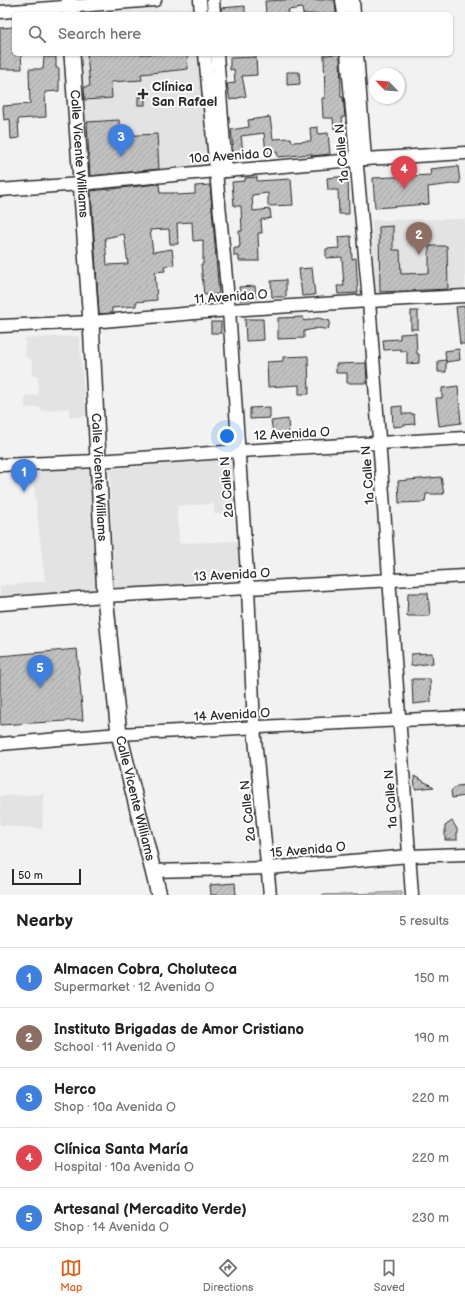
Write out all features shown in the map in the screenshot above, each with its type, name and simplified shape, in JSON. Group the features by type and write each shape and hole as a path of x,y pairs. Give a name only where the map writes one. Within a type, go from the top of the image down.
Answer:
{"main road":[{"name":"Calle Vicente Williams","path":"72,56 80,184 91,322 105,596 119,734 159,895"}],"street":[{"path":"0,12 155,0"},
{"path":"200,0 201,12"},
{"path":"213,0 214,12"},
{"path":"342,0 344,12"},
{"path":"353,0 354,12"},
{"name":"2a Calle N","path":"205,56 221,171"},
{"name":"2a Calle N","path":"217,56 221,171 248,588 254,728 270,895"},
{"name":"1a Calle N","path":"347,56 360,159"},
{"name":"1a Calle N","path":"357,56 360,159 369,301 412,895"},
{"name":"10a Avenida O","path":"0,190 360,159 465,153"},
{"name":"11 Avenida O","path":"0,326 91,322 229,310 465,296"},
{"name":"12 Avenida O","path":"0,465 98,461 465,438"},
{"name":"13 Avenida O","path":"0,604 105,596 465,576"},
{"name":"14 Avenida O","path":"0,744 119,734 465,717"},
{"name":"15 Avenida O","path":"153,871 268,868 410,856 465,854"}],"shaded area":[{"path":"198,7 199,12 110,12"},
{"name":"Clínica San Rafael","path":"78,56 202,56 213,170 159,175 156,134 84,138"},
{"path":"465,219 465,290 374,295 372,220"},
{"path":"79,336 86,416 69,418 69,408 42,411 40,407 25,408 25,396 38,395 38,377 32,376 32,360 25,357 25,338"},
{"path":"236,459 241,513 214,514 214,504 177,506 179,543 242,541 244,578 113,590 110,469"},
{"path":"93,466 99,592 0,597 0,586 45,581 32,469"},
{"path":"44,794 42,829 0,825 0,796"}],"green space":[{"path":"402,892 402,895 322,895"}],"building":[{"path":"335,0 336,12 303,12 302,8 288,10 288,12 266,12 265,1"},
{"path":"245,6 245,12 221,12 221,8"},
{"path":"12,27 12,56 21,56 22,69 0,69 0,28"},
{"path":"87,56 187,56 188,69 141,74 142,80 111,82 112,98 85,100 84,87 90,86"},
{"path":"324,56 340,56 341,97 343,97 345,117 342,117 343,129 334,129 333,118 323,118 322,98 325,98"},
{"path":"44,57 56,57 56,68 59,68 59,91 45,92 46,117 18,119 19,138 11,139 10,119 4,120 3,106 30,104 29,69 43,69"},
{"path":"256,57 257,75 242,76 246,96 230,100 227,84 235,83 234,69 230,70 230,58"},
{"path":"287,72 299,72 300,84 287,85"},
{"path":"138,97 145,97 145,105 138,105"},
{"path":"270,117 273,139 291,138 292,142 311,141 310,128 318,127 318,134 328,133 330,154 278,157 277,152 266,154 264,133 241,136 244,159 233,160 231,130 249,127 248,120"},
{"path":"119,120 120,136 157,134 159,169 90,176 87,122"},
{"path":"458,166 460,183 428,187 429,204 375,208 373,178 431,175 430,169"},
{"path":"348,176 349,214 339,214 338,190 328,190 327,178"},
{"path":"257,177 257,181 291,179 293,205 268,206 268,193 252,195 253,211 270,209 271,218 261,220 262,233 258,233 259,261 239,261 239,256 234,256 234,248 239,248 240,246 239,231 242,231 241,206 234,206 232,182 245,181 245,178"},
{"path":"159,184 160,193 177,193 177,195 195,194 195,186 210,185 219,294 204,295 201,264 203,264 203,240 193,241 192,222 177,223 178,244 170,244 169,229 150,230 153,252 172,249 174,265 164,266 165,271 155,272 157,300 136,302 136,306 112,308 112,313 99,314 91,191","holes":["124,234 128,264 107,265 105,238"]},
{"path":"393,226 393,250 400,250 401,274 429,273 429,246 447,246 448,289 380,292 379,227"},
{"path":"351,236 352,259 356,258 358,293 338,294 337,286 344,286 342,257 326,258 326,249 339,248 338,237"},
{"path":"312,268 315,295 302,296 299,269"},
{"path":"286,280 286,297 272,297 271,281"},
{"path":"255,286 256,299 240,300 239,287"},
{"path":"465,306 465,344 460,344 456,307"},
{"path":"411,311 418,311 418,329 411,329"},
{"path":"303,317 304,321 318,318 330,321 328,330 319,328 304,331 304,338 278,339 278,318"},
{"path":"245,319 263,319 264,340 246,341"},
{"path":"211,322 221,322 221,333 211,333"},
{"path":"416,333 419,363 407,364 407,351 401,351 400,349 384,350 383,340 400,339 400,334"},
{"path":"459,349 460,360 446,362 445,351"},
{"path":"308,356 309,394 299,394 299,385 268,387 267,362 283,361 283,357"},
{"path":"446,360 446,372 438,372 438,361"},
{"path":"366,363 367,383 347,383 347,373 336,373 336,364"},
{"path":"458,386 461,423 439,426 436,398 442,398 442,388"},
{"path":"402,406 402,414 414,414 415,424 393,427 392,407"},
{"path":"270,407 270,418 250,419 250,408"},
{"path":"288,419 289,436 274,437 271,421"},
{"path":"441,477 444,494 426,494 425,502 399,503 398,481"},
{"path":"408,593 428,593 430,616 407,616"},
{"path":"77,649 83,720 0,725 0,656"},
{"path":"432,653 433,663 411,666 411,654"},
{"path":"412,679 430,679 431,702 413,704"},
{"path":"414,776 434,787 415,789"},
{"path":"465,785 465,796 452,798 451,791 457,786"},
{"path":"452,821 457,829 457,840 445,840 445,826"},
{"path":"235,883 236,895 211,895 210,885"}],"place":[{"name":"Clínica San Rafael","path":"143,94"},
{"name":"Herco","path":"121,157"},
{"name":"Clínica Santa María","path":"404,189"},
{"name":"Instituto Brigadas de Amor Cristiano","path":"419,255"},
{"name":"Almacen Cobra, Choluteca","path":"24,492"},
{"name":"Artesanal (Mercadito Verde)","path":"40,688"}]}
